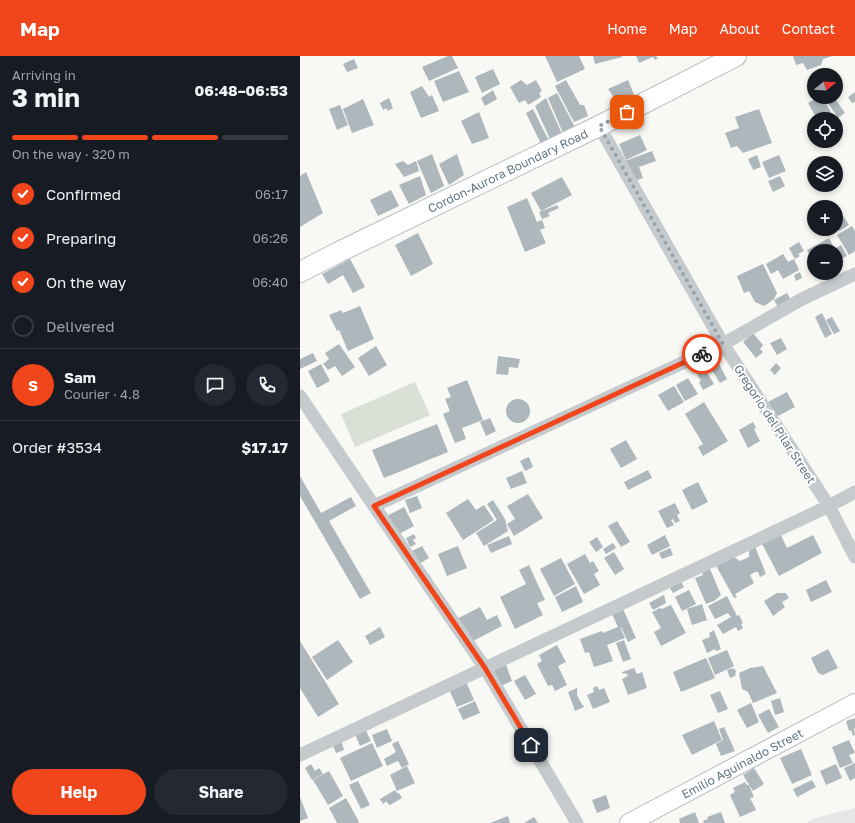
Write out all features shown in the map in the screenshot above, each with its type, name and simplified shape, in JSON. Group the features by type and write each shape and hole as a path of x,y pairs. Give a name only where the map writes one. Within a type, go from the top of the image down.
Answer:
{"main road":[{"name":"Cordon-Aurora Boundary Road","path":"300,272 599,126 736,56"}],"street":[{"name":"Gregorio del Pilar Street","path":"599,126 723,344 829,506 855,557"},
{"path":"374,506 723,344 802,299 855,274"},
{"path":"300,396 485,668 577,823"},
{"path":"300,755 829,506 855,492"},
{"name":"Emilio Aguinaldo Street","path":"629,823 855,703"}],"shaded area":[{"path":"415,382 430,415 355,447 341,414"},
{"path":"855,808 855,823 806,823 815,818"}],"building":[{"path":"448,56 452,56 458,68 429,81 422,67"},
{"path":"545,56 579,56 585,69 557,82"},
{"path":"593,56 622,56 622,57 595,64"},
{"path":"636,56 656,56 658,58 655,60 653,57 639,63"},
{"path":"793,56 832,56 823,59 821,65 807,68 807,70 803,63 796,65"},
{"path":"354,59 358,68 347,72 343,64"},
{"path":"493,69 500,84 482,93 475,77"},
{"path":"459,71 469,92 443,102 434,81"},
{"path":"521,80 527,85 536,80 542,91 539,93 541,97 528,105 525,100 519,103 510,87"},
{"path":"566,80 580,105 584,105 588,116 574,122 555,86"},
{"path":"628,80 635,97 617,102 608,89"},
{"path":"422,86 429,97 432,95 439,111 421,118 410,92"},
{"path":"493,90 497,99 485,106 481,98"},
{"path":"855,92 855,102 852,103 848,97"},
{"path":"557,93 576,129 563,133 548,98"},
{"path":"389,98 393,108 388,111 386,108 383,110 380,103"},
{"path":"546,98 562,134 550,139 535,106"},
{"path":"363,99 374,125 352,133 343,109"},
{"path":"809,104 826,104 831,112 813,112"},
{"path":"829,104 839,104 845,113 843,114 843,112 834,112"},
{"path":"340,105 348,125 337,130 329,109"},
{"path":"533,109 548,139 541,144 526,113"},
{"path":"759,109 772,143 743,153 737,146 731,148 725,133 739,128 735,117"},
{"path":"479,112 489,138 472,144 461,121"},
{"path":"640,135 647,150 626,160 619,144"},
{"path":"652,151 656,161 639,167 643,178 633,182 625,161"},
{"path":"432,154 444,186 431,193 417,161"},
{"path":"457,154 464,175 449,185 439,164"},
{"path":"757,155 761,167 753,170 748,159"},
{"path":"779,155 786,171 769,178 762,162"},
{"path":"403,161 408,165 416,161 419,171 404,177 395,164"},
{"path":"306,172 323,213 300,227 300,176"},
{"path":"420,176 426,195 409,204 399,185"},
{"path":"780,176 785,186 773,192 768,181"},
{"path":"562,177 572,195 541,211 531,193"},
{"path":"391,190 399,206 378,216 370,200"},
{"path":"527,198 537,222 542,220 545,228 540,230 546,243 525,252 507,207"},
{"path":"557,205 559,208 548,213 550,216 542,219 539,212"},
{"path":"843,216 849,225 843,229"},
{"path":"852,226 855,231 855,251 849,255 838,236 843,236 843,231"},
{"path":"418,233 433,264 411,276 395,245"},
{"path":"829,238 832,244 818,244"},
{"path":"799,242 804,251 798,254 800,256 795,259 789,248"},
{"path":"843,249 847,256 843,258"},
{"path":"783,254 788,262 794,259 799,270 783,279 778,270 771,274 766,264"},
{"path":"350,259 365,287 353,293 343,275 328,284 322,274"},
{"path":"763,264 777,293 774,299 764,306 755,302 749,291 744,293 737,276"},
{"path":"800,272 802,278 796,281 794,275"},
{"path":"787,293 792,302 779,309 774,300"},
{"path":"360,306 374,339 348,351 339,330 337,331 329,315 341,310 343,313"},
{"path":"822,313 832,334 825,338 815,317"},
{"path":"832,317 840,331 834,334 826,320"},
{"path":"753,333 763,345 760,349 763,352 756,358 743,342"},
{"path":"781,338 787,349 777,355 770,343"},
{"path":"339,344 355,367 342,376 335,366 328,370 323,364 329,359 325,353"},
{"path":"376,346 387,365 369,376 358,358"},
{"path":"313,353 317,361 300,369 300,359"},
{"path":"498,356 520,359 518,368 509,367 508,375 496,374"},
{"path":"718,362 727,379 720,383 710,367"},
{"path":"776,363 781,368 775,375 770,370"},
{"path":"321,364 330,381 317,388 308,371"},
{"path":"702,364 714,384 703,390 699,382 701,381 694,369"},
{"path":"688,378 698,394 685,401 676,385"},
{"path":"467,380 483,420 462,428 466,439 455,443 443,414 450,411 445,399 451,397 447,388"},
{"path":"674,386 684,402 668,411 658,395"},
{"path":"787,392 795,407 776,417 768,402"},
{"path":"518,399 527,402 530,411 527,420 518,423 509,420 506,411 509,402"},
{"path":"704,402 728,441 703,456 698,447 703,444 685,414"},
{"path":"490,418 496,431 486,436 480,422"},
{"path":"753,422 756,428 754,429 760,441 748,448 739,430"},
{"path":"437,424 448,452 384,478 372,450"},
{"path":"626,440 637,459 621,468 610,449"},
{"path":"529,457 533,467 525,471 520,461"},
{"path":"648,470 652,478 628,490 624,482"},
{"path":"522,471 527,483 511,489 506,478"},
{"path":"300,476 321,513 351,497 356,506 329,521 371,593 360,599 300,496"},
{"path":"698,482 708,502 692,510 682,490"},
{"path":"528,494 543,518 514,536 507,524 515,519 507,506"},
{"path":"417,496 422,508 410,513 405,500"},
{"path":"468,499 476,510 484,505 494,520 463,540 446,513"},
{"path":"493,500 505,519 508,531 484,546 476,533 497,520 487,504"},
{"path":"675,503 680,513 677,515 680,521 675,523 673,519 671,520 674,525 667,528 658,511"},
{"path":"404,507 414,526 397,535 387,516"},
{"path":"617,521 630,542 621,547 608,526"},
{"path":"778,529 787,548 813,535 822,553 779,576 759,538"},
{"path":"414,534 416,538 413,540 416,544 410,547 406,538"},
{"path":"665,535 670,546 652,555 647,545"},
{"path":"509,536 512,544 491,553 487,545"},
{"path":"597,537 603,547 596,552 589,542"},
{"path":"613,543 616,548 606,554 603,549"},
{"path":"754,544 766,574 760,577 758,572 755,572 750,575 754,583 735,594 737,597 734,598 714,562 729,554 740,561 749,557 749,549"},
{"path":"422,546 429,558 417,565 410,552"},
{"path":"458,546 467,568 447,576 438,554"},
{"path":"670,548 673,555 662,559 659,553"},
{"path":"614,552 624,569 615,575 604,558"},
{"path":"585,554 590,563 593,561 599,571 594,574 600,585 584,594 567,564"},
{"path":"561,558 575,584 554,596 540,569"},
{"path":"529,565 545,600 537,603 543,615 515,629 500,597 526,584 519,570"},
{"path":"710,569 721,595 714,601 706,604 695,578 703,575 701,570"},
{"path":"678,576 684,587 673,593 667,583"},
{"path":"826,580 832,592 811,602 806,590"},
{"path":"576,586 583,602 562,612 555,597"},
{"path":"689,590 696,604 682,611 675,597"},
{"path":"777,593 786,593 789,598 782,602 785,607 773,616 764,601"},
{"path":"664,595 666,603 653,610 649,603"},
{"path":"727,596 737,616 739,615 743,623 741,624 743,628 738,631 736,627 723,634 717,625 731,617 728,613 715,619 708,606"},
{"path":"702,604 707,620 692,625 687,609"},
{"path":"671,605 686,633 661,646 654,632 661,628 652,612"},
{"path":"480,607 487,620 497,615 502,626 469,643 457,619"},
{"path":"623,609 636,638 628,642 621,627 625,638 607,645 613,661 594,667 589,652 585,653 580,639 602,631 603,633 618,627 612,614"},
{"path":"380,627 385,637 370,645 365,636"},
{"path":"714,630 721,649 716,651 715,649 707,653 702,640 710,637 709,633"},
{"path":"338,640 353,662 327,680 312,657"},
{"path":"624,640 631,659 623,662 616,643"},
{"path":"300,641 339,704 318,717 300,688"},
{"path":"557,645 566,662 558,666 567,685 555,691 552,685 548,686 537,664 542,661 539,655"},
{"path":"828,649 838,668 823,675 818,673 811,658"},
{"path":"727,650 734,666 715,675 708,658"},
{"path":"706,658 715,678 681,692 673,672"},
{"path":"506,665 512,681 498,688 486,675"},
{"path":"763,666 777,693 753,703 748,692 742,689 739,673 750,668"},
{"path":"634,668 637,674 642,672 647,688 628,695 622,679 628,676 626,673 623,674 622,672"},
{"path":"733,668 736,671 735,676 730,678 727,670"},
{"path":"525,675 536,694 525,700 514,681"},
{"path":"464,677 474,700 457,707 447,685"},
{"path":"597,686 599,690 604,688 610,702 593,709 587,695 594,692 593,688"},
{"path":"577,688 577,695 584,707 575,711 568,692"},
{"path":"720,691 728,709 718,713 710,695"},
{"path":"780,698 784,712 775,715 771,701"},
{"path":"475,701 480,713 463,720 458,709"},
{"path":"751,703 759,722 747,728 737,710"},
{"path":"769,709 779,727 768,733 758,715"},
{"path":"855,718 855,735 853,736 851,730 849,731 846,721"},
{"path":"714,721 722,740 692,755 682,735"},
{"path":"724,727 735,751 721,756 716,744 723,740 719,729"},
{"path":"365,729 371,741 360,746 355,734"},
{"path":"387,729 392,741 377,748 372,735"},
{"path":"341,740 344,750 336,753 332,743"},
{"path":"849,740 855,753 849,755 853,763 840,768 832,747"},
{"path":"398,741 409,764 402,768 398,761 387,766 384,759 396,752 392,744"},
{"path":"372,743 383,766 351,781 340,758"},
{"path":"801,749 812,775 792,784 780,758"},
{"path":"855,763 855,778 850,781 844,768"},
{"path":"311,764 315,771 319,768 323,774 312,780 305,768"},
{"path":"836,764 842,778 826,785 820,771"},
{"path":"407,766 415,783 397,791 390,775"},
{"path":"754,768 764,784 753,791 743,775"},
{"path":"329,771 343,796 328,805 313,780"},
{"path":"812,780 816,787 797,797 793,789"},
{"path":"358,781 370,805 361,809 349,785"},
{"path":"745,782 749,785 754,797 750,798 756,810 740,817 730,795 735,792 733,788"},
{"path":"395,790 402,798 390,805 387,801 383,804 380,799"},
{"path":"606,795 610,808 597,813 592,800"},
{"path":"300,797 308,818 300,821"},
{"path":"346,798 359,822 358,823 337,823 329,808"},
{"path":"695,812 699,823 680,823 679,819"},
{"path":"721,812 725,823 704,823 703,821 708,819 707,817"},
{"path":"508,816 510,823 490,823"},
{"path":"534,817 538,823 524,823"}],"way so far":[{"path":"627,112 599,126 723,344 702,354"}],"route":[{"path":"531,745 485,668 374,506 702,354"}]}
